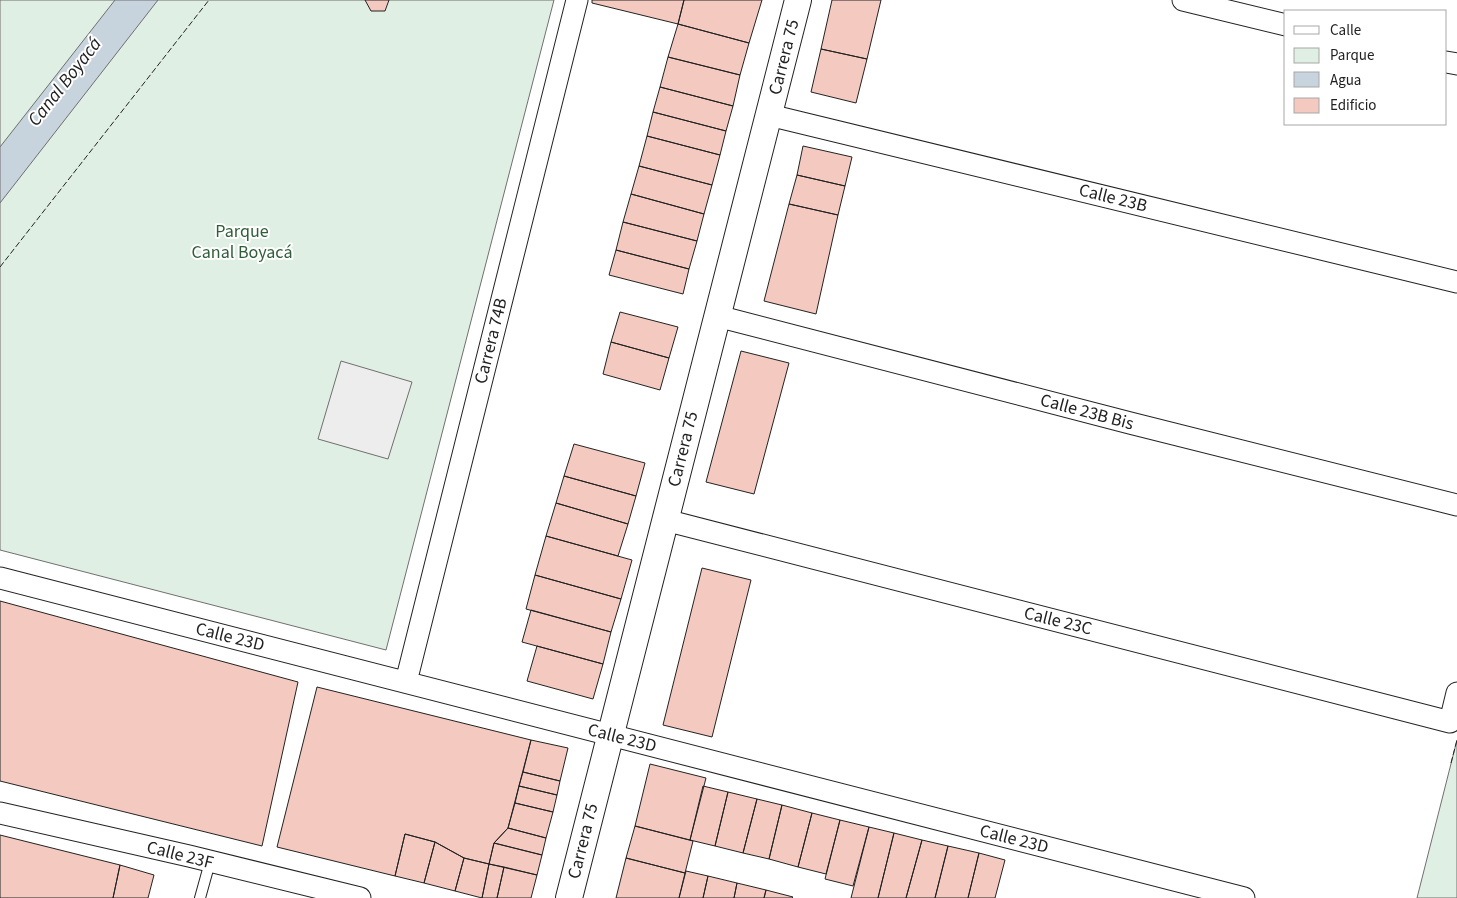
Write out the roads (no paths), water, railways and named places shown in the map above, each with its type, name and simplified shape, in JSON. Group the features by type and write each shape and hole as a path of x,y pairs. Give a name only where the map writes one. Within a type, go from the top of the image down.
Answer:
{"street":[{"name":"Carrera 74B","path":"406,682 577,0"},
{"name":"Carrera 75","path":"569,898 798,0"},
{"path":"1183,0 1284,25"},
{"name":"Calle 23B","path":"769,115 1457,282"},
{"name":"Calle 23B Bis","path":"717,316 1457,505"},
{"name":"Calle 23C","path":"665,520 1450,722 1457,693"},
{"name":"Calle 23D","path":"0,578 1244,898"},
{"name":"Calle 23F","path":"0,813 360,898"}],"lane":[{"path":"200,898 210,862"}],"water":[{"name":"Canal Boyacá","path":"115,0 158,0 0,203 0,147"}],"park label":[{"name":"Parque Canal Boyacá","path":"242,241"}]}
